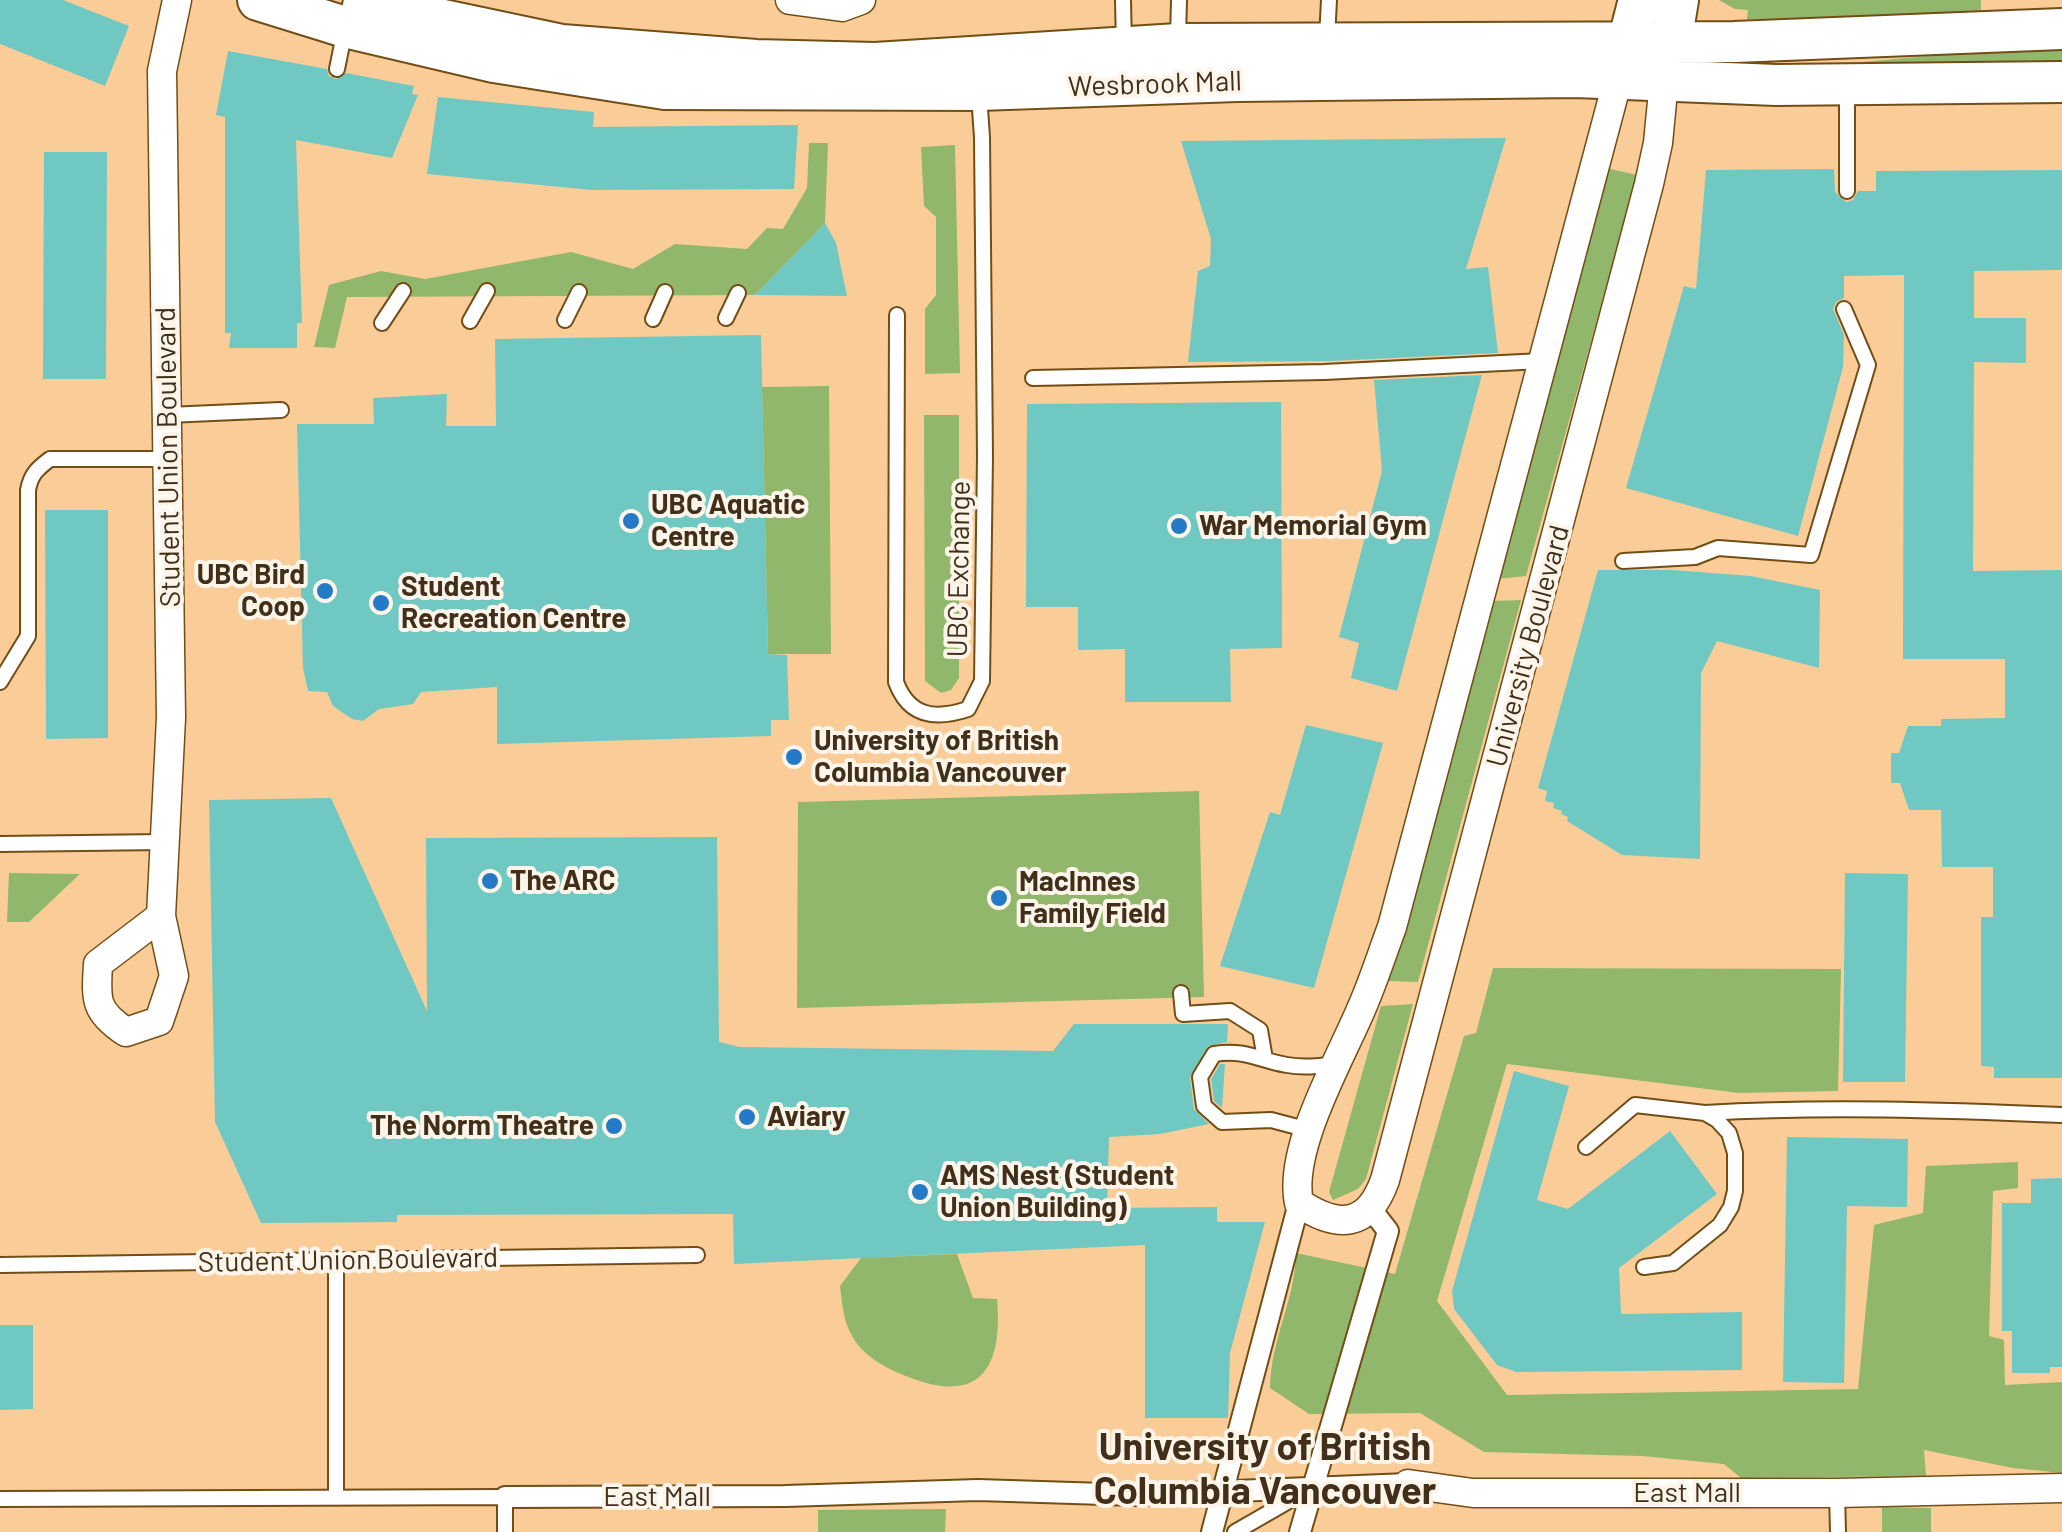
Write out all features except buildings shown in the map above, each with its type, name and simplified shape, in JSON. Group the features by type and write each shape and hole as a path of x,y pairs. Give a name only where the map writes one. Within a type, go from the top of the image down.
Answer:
{"main road":[{"name":"Wesbrook Mall","path":"258,0 349,9 494,62 665,89 979,74 1238,81 1623,61"},
{"name":"University Boulevard","path":"1623,61 1639,0"},
{"name":"University Boulevard","path":"1668,62 1678,0"},
{"name":"Wesbrook Mall","path":"979,74 1124,47 1178,44 1327,44 1668,62 2062,29"},
{"name":"Wesbrook Mall","path":"1668,62 1846,85 2062,82"}],"street":[{"name":"Student Union Boulevard","path":"161,916 171,718 162,71 176,0"},
{"path":"790,0 842,7 860,0"},
{"name":"University Boulevard","path":"1212,1532 1300,1203 1296,1185 1308,1130 1392,927 1623,61"},
{"name":"University Boulevard","path":"1371,1208 1385,1180 1649,184 1668,62"},
{"path":"1300,1203 1324,1218 1342,1222 1371,1208 1388,1231 1300,1532"},
{"name":"East Mall","path":"504,1497 785,1496 978,1490 1069,1495 1221,1493 1408,1484 1473,1494 2062,1488"}],"lane":[{"path":"1124,0 1124,47"},
{"path":"1178,44 1180,0"},
{"path":"1327,44 1329,0"},
{"path":"337,70 349,9"},
{"name":"UBC Exchange","path":"897,316 896,682 904,702 917,710 946,716 968,708 982,681 985,456 979,74"},
{"path":"1846,85 1847,191"},
{"path":"382,323 402,291"},
{"path":"470,321 487,291"},
{"path":"566,320 579,292"},
{"path":"654,319 665,292"},
{"path":"726,318 738,293"},
{"path":"1623,561 1695,557 1718,548 1810,555 1868,364 1844,308"},
{"path":"1034,378 1324,372 1543,360"},
{"path":"168,414 281,410"},
{"path":"0,682 28,636 30,477 50,459 168,458"},
{"path":"0,844 164,842"},
{"path":"1181,993 1183,1014 1230,1011 1260,1030 1265,1058"},
{"path":"1308,1130 1270,1120 1222,1122 1204,1106 1200,1077 1214,1054 1234,1051 1285,1065 1337,1064"},
{"path":"1586,1148 1634,1105 1704,1113 1776,1108 2062,1115"},
{"path":"1644,1267 1673,1263 1720,1225 1731,1208 1735,1153 1729,1133 1704,1113"},
{"name":"Student Union Boulevard","path":"0,1265 697,1255"},
{"path":"336,1260 336,1496"},
{"name":"East Mall","path":"1235,1532 1313,1487"},
{"path":"1837,1493 1838,1532"},
{"path":"504,1497 505,1532"},
{"name":"East Mall","path":"0,1499 504,1497"}],"green space":[{"path":"1719,0 1981,0 1981,17 1747,19 1748,10 1735,9"},
{"path":"2062,44 2062,66 1862,69 1862,62"},
{"path":"809,143 828,143 825,223 755,295 347,297 335,348 314,347 329,285 381,271 425,279 571,252 633,269 675,244 747,249 767,228 783,229 807,188"},
{"path":"955,145 960,373 925,374 925,309 936,295 936,217 924,206 921,147"},
{"path":"1606,168 1637,175 1526,576 1496,579"},
{"path":"829,386 831,654 768,654 762,387"},
{"path":"924,415 959,415 959,678 951,690 941,693 925,681"},
{"path":"1521,600 1418,982 1387,981 1490,601"},
{"name":"MacInnes Family Field","path":"1199,791 1204,997 797,1008 798,802"},
{"path":"9,873 80,874 29,922 7,922"},
{"path":"1493,968 1841,969 1838,1091 1739,1093 1507,1064 1437,1301 1507,1395 1858,1389 1874,1225 1923,1213 1926,1166 2018,1162 2018,1188 1993,1191 1989,1336 2004,1340 2005,1385 2062,1382 2062,1473 2013,1468 1924,1450 1926,1476 1741,1478 1724,1464 1642,1456 1484,1452 1420,1413 1309,1414 1270,1388 1296,1253 1395,1274 1464,1036 1476,1033"},
{"path":"1413,1004 1366,1179 1358,1189 1333,1200 1329,1192 1381,1006"},
{"path":"957,1254 973,1298 997,1299 996,1343 983,1373 971,1382 955,1386 935,1385 893,1370 868,1355 848,1327 840,1286 861,1258"},
{"path":"1882,1507 1931,1508 1931,1532 1882,1532"},
{"path":"946,1509 945,1532 818,1532 818,1510"}],"place":[{"name":"UBC Aquatic Centre","path":"631,521"},
{"name":"War Memorial Gym","path":"1179,526"},
{"name":"UBC Bird Coop","path":"325,591"},
{"name":"Student Recreation Centre","path":"381,603"},
{"name":"University of British Columbia Vancouver","path":"794,757"},
{"name":"The ARC","path":"490,881"},
{"name":"MacInnes Family Field","path":"999,898"},
{"name":"Aviary","path":"747,1117"},
{"name":"The Norm Theatre","path":"614,1126"},
{"name":"AMS Nest (Student Union Building)","path":"920,1192"}],"district":[{"name":"University of British Columbia Vancouver","path":"1265,1469"}]}
